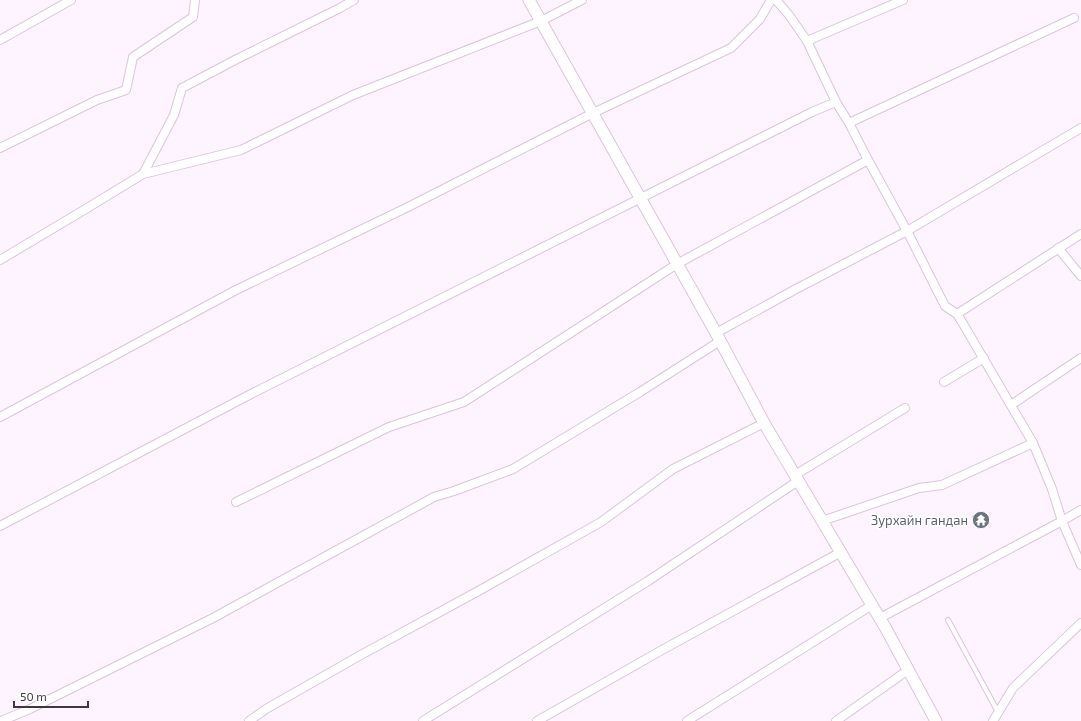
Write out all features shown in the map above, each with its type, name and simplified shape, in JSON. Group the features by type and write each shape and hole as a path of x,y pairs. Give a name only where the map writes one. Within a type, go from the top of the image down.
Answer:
{"street":[{"path":"0,40 71,0"},
{"path":"0,148 97,100 126,90 133,57 193,17 195,0"},
{"path":"142,174 174,115 182,88 354,0"},
{"path":"529,0 718,337 764,423 880,618 936,721"},
{"path":"0,260 142,174 241,150 353,95 541,21 582,0"},
{"path":"0,417 236,290 406,208 593,113 731,48 760,19 771,0"},
{"path":"776,0 789,15 807,41 836,102 849,123 907,231 945,306 957,314 1033,443 1052,489 1062,521 1081,565"},
{"path":"807,41 903,0"},
{"path":"849,123 1074,18"},
{"path":"0,526 258,390 640,198 836,102"},
{"path":"1,721 30,709 213,618 434,497 513,469 640,392 718,337 803,285 907,231 1081,128"},
{"path":"236,502 388,427 464,402 677,264 868,160"},
{"path":"957,314 1081,234"},
{"path":"1058,248 1081,276"},
{"path":"944,382 984,358"},
{"path":"1011,405 1081,358"},
{"path":"423,721 648,581 796,478 905,408"},
{"path":"249,721 266,709 359,656 601,522 673,469 764,423"},
{"path":"822,521 919,488 942,486 1033,443"},
{"path":"880,618 1081,510"},
{"path":"537,721 840,552"},
{"path":"687,721 872,605"},
{"path":"993,721 1013,688 1081,623"},
{"path":"836,721 908,670"}],"lane":[{"path":"948,620 999,713"}],"building":[{"name":"Зурхайн гандан","path":"984,511 989,524 978,529 972,516"}],"place":[{"name":"Зурхайн гандан","path":"981,520"}]}
